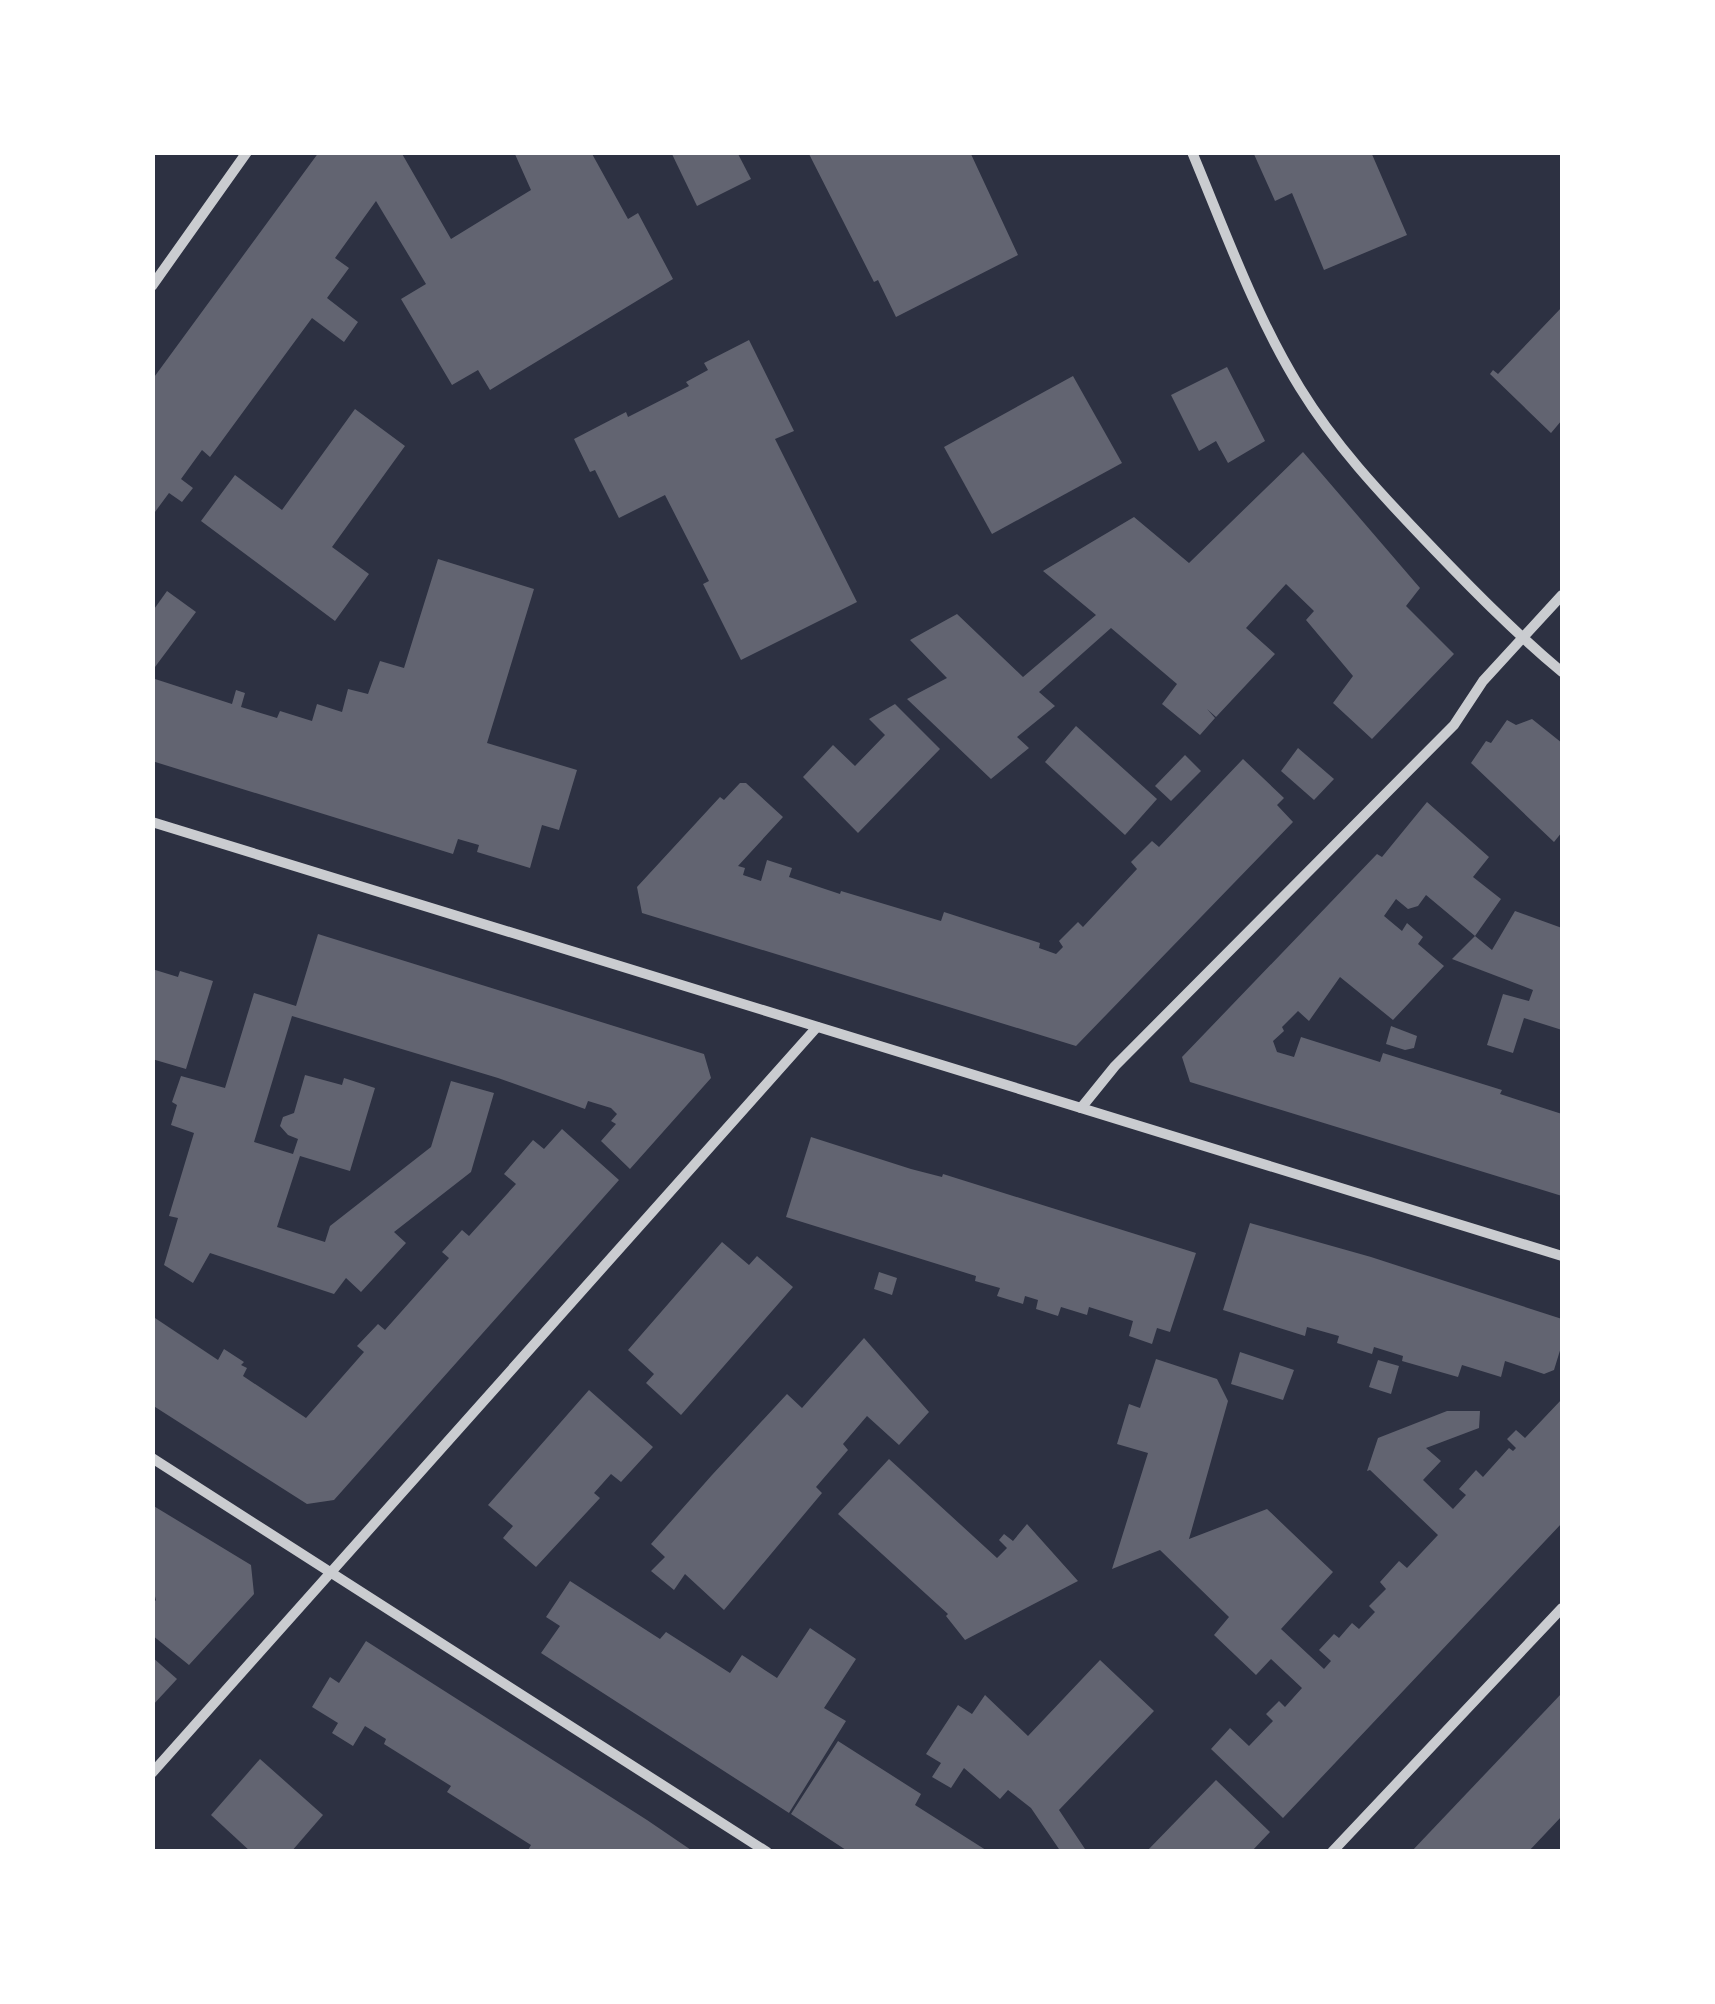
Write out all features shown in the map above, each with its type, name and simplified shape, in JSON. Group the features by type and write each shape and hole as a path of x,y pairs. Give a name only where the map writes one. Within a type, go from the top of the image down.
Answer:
{"street":[{"path":"152,286 247,152"},
{"path":"1192,152 1267,327 1299,387 1334,439 1522,638 1562,672"},
{"path":"1081,1108 1115,1066 1454,725 1482,681 1562,595"},
{"path":"152,822 1562,1256"},
{"path":"152,1772 817,1027"},
{"path":"152,1458 768,1852"},
{"path":"1332,1852 1562,1608"}],"building":[{"path":"319,152 401,152 451,239 531,190 514,152 591,152 628,219 638,213 673,279 490,390 478,370 452,385 401,299 426,284 376,201 335,258 349,268 327,298 358,322 344,342 312,318 210,457 202,450 181,479 193,488 182,502 169,493 152,516 152,380"},
{"path":"671,152 737,152 751,179 697,206"},
{"path":"808,152 970,152 1018,255 896,317"},
{"path":"1253,152 1371,152 1407,235 1324,270 1292,193 1275,201"},
{"path":"1562,307 1562,420 1551,433 1490,374 1493,370 1498,374"},
{"path":"749,340 794,431 775,439 857,602 741,660 703,584 709,581 665,495 619,518 574,439 689,386 686,382 708,370 704,363"},
{"path":"1227,367 1265,441 1228,463 1216,441 1199,451 1171,395"},
{"path":"1073,376 1122,463 992,534 944,447"},
{"path":"355,409 405,446 332,547 369,574 335,621 201,521 235,475 282,510"},
{"path":"1303,452 1420,588 1406,606 1454,654 1372,739 1333,703 1353,676 1306,620 1314,611 1286,584 1246,628 1275,654 1216,717 1207,709 1215,718 1200,735 1162,704 1177,684 1111,628 1039,692 1055,706 1017,737 1029,748 991,779 907,699 947,678 910,640 957,614 1023,677 1096,615 1043,571 1134,517 1189,563"},
{"path":"438,559 534,589 487,743 577,770 559,830 542,825 530,868 477,852 479,845 458,839 453,854 152,761 152,678 232,704 236,690 245,693 241,707 277,718 280,711 312,721 317,704 342,712 348,689 368,694 380,661 404,668"},
{"path":"167,591 196,612 152,671 152,612"},
{"path":"895,704 940,749 858,833 803,777 833,745 855,766 885,735 869,719"},
{"path":"1532,719 1562,743 1562,832 1554,842 1471,763 1507,720 1516,725"},
{"path":"1076,726 1157,799 1125,835 1045,762"},
{"path":"1298,748 1334,779 1314,800 1281,771"},
{"path":"1185,755 1201,771 1171,801 1155,786"},
{"path":"1243,759 1284,798 1277,805 1293,822 1076,1046 642,913 637,887 720,797 724,800 740,783 746,783 783,817 738,866 745,868 743,875 761,881 767,860 792,868 789,877 840,894 841,891 941,921 944,912 1040,943 1039,948 1056,954 1063,947 1059,941 1078,922 1083,927 1137,869 1131,862 1152,841 1159,847"},
{"path":"1427,802 1489,857 1473,877 1501,899 1475,936 1426,895 1418,906 1408,909 1396,899 1384,916 1402,931 1407,923 1423,937 1418,944 1444,966 1393,1020 1340,977 1309,1021 1298,1011 1273,1041 1277,1052 1294,1057 1301,1037 1380,1062 1383,1053 1502,1090 1500,1094 1562,1114 1562,1196 1190,1082 1182,1057 1377,854 1382,857"},
{"path":"1515,911 1562,928 1562,1030 1524,1018 1513,1053 1487,1045 1503,994 1529,1001 1533,990 1452,959 1475,936 1492,950"},
{"path":"318,934 704,1054 711,1078 630,1169 601,1141 616,1124 611,1121 617,1114 611,1108 588,1101 585,1109 498,1078 292,1016 254,1142 293,1154 298,1139 280,1126 283,1117 294,1113 305,1075 342,1085 344,1078 375,1088 350,1171 300,1156 277,1227 325,1242 330,1226 431,1147 451,1081 494,1093 471,1172 394,1232 406,1243 361,1292 346,1278 334,1294 210,1253 193,1283 164,1265 178,1218 169,1216 194,1133 171,1125 177,1105 172,1102 181,1076 225,1088 254,993 296,1006"},
{"path":"152,969 178,977 180,971 213,981 186,1069 152,1059"},
{"path":"1391,1026 1417,1036 1414,1048 1405,1050 1386,1044"},
{"path":"562,1129 619,1180 334,1500 307,1504 152,1405 152,1316 218,1360 224,1349 244,1362 241,1365 247,1368 243,1376 306,1418 364,1352 357,1346 378,1324 385,1330 449,1258 442,1252 462,1230 469,1236 516,1184 504,1174 533,1140 544,1149"},
{"path":"811,1137 1196,1253 1170,1332 1157,1328 1152,1344 1129,1336 1133,1321 1089,1307 1087,1315 1061,1307 1058,1316 1036,1309 1038,1300 1025,1296 1023,1304 997,1296 1000,1288 975,1281 976,1276 786,1217"},
{"path":"1250,1223 1371,1257 1562,1319 1562,1344 1554,1370 1544,1374 1505,1361 1501,1377 1462,1365 1458,1377 1402,1361 1403,1356 1374,1347 1372,1354 1337,1343 1339,1336 1307,1327 1305,1336 1223,1310"},
{"path":"722,1242 749,1265 757,1256 793,1287 681,1415 646,1383 654,1374 628,1350"},
{"path":"879,1272 897,1278 892,1295 874,1289"},
{"path":"864,1338 929,1412 899,1445 867,1416 843,1444 848,1450 816,1487 822,1493 724,1610 685,1574 674,1590 651,1571 665,1557 651,1544 712,1475 787,1394 802,1408"},
{"path":"1240,1352 1294,1370 1283,1400 1231,1384"},
{"path":"1156,1359 1217,1379 1228,1401 1189,1539 1267,1509 1333,1572 1281,1629 1324,1669 1331,1661 1319,1650 1334,1634 1339,1638 1352,1623 1359,1629 1375,1612 1369,1606 1386,1589 1380,1582 1399,1561 1407,1568 1438,1535 1367,1471 1378,1438 1447,1411 1480,1411 1479,1428 1426,1448 1441,1461 1423,1480 1453,1509 1466,1495 1459,1489 1476,1470 1483,1477 1509,1448 1516,1448 1507,1439 1516,1430 1525,1438 1562,1399 1562,1523 1283,1818 1211,1749 1230,1728 1249,1746 1273,1721 1266,1714 1279,1701 1285,1707 1302,1688 1271,1659 1256,1675 1214,1635 1229,1617 1160,1550 1112,1569 1148,1453 1117,1444 1129,1404 1140,1408"},
{"path":"1378,1360 1399,1366 1391,1394 1369,1387"},
{"path":"589,1390 653,1447 621,1482 611,1474 594,1493 600,1498 536,1567 503,1538 513,1526 488,1505"},
{"path":"889,1459 997,1558 1007,1548 999,1540 1004,1534 1013,1541 1027,1524 1078,1581 965,1640 948,1614 838,1514"},
{"path":"152,1505 251,1565 254,1594 189,1665 152,1635 152,1604 156,1600 152,1585"},
{"path":"570,1581 660,1639 666,1632 730,1673 742,1655 777,1678 810,1628 856,1659 824,1708 846,1721 789,1813 541,1653 560,1626 546,1617"},
{"path":"366,1641 694,1852 527,1852 531,1845 447,1792 451,1786 384,1744 386,1739 365,1726 353,1746 332,1733 338,1723 312,1707 330,1677 339,1683"},
{"path":"152,1657 177,1679 152,1706"},
{"path":"1100,1660 1154,1711 1059,1810 1087,1852 1061,1852 1031,1808 1008,1790 1000,1799 964,1768 951,1788 932,1777 941,1763 926,1754 958,1705 972,1714 985,1695 1028,1736"},
{"path":"1562,1693 1562,1816 1528,1852 1411,1852"},
{"path":"838,1741 921,1794 915,1805 989,1852 849,1852 791,1814"},
{"path":"260,1759 323,1815 291,1852 251,1852 211,1815"},
{"path":"1216,1780 1270,1832 1251,1852 1146,1852"}]}
